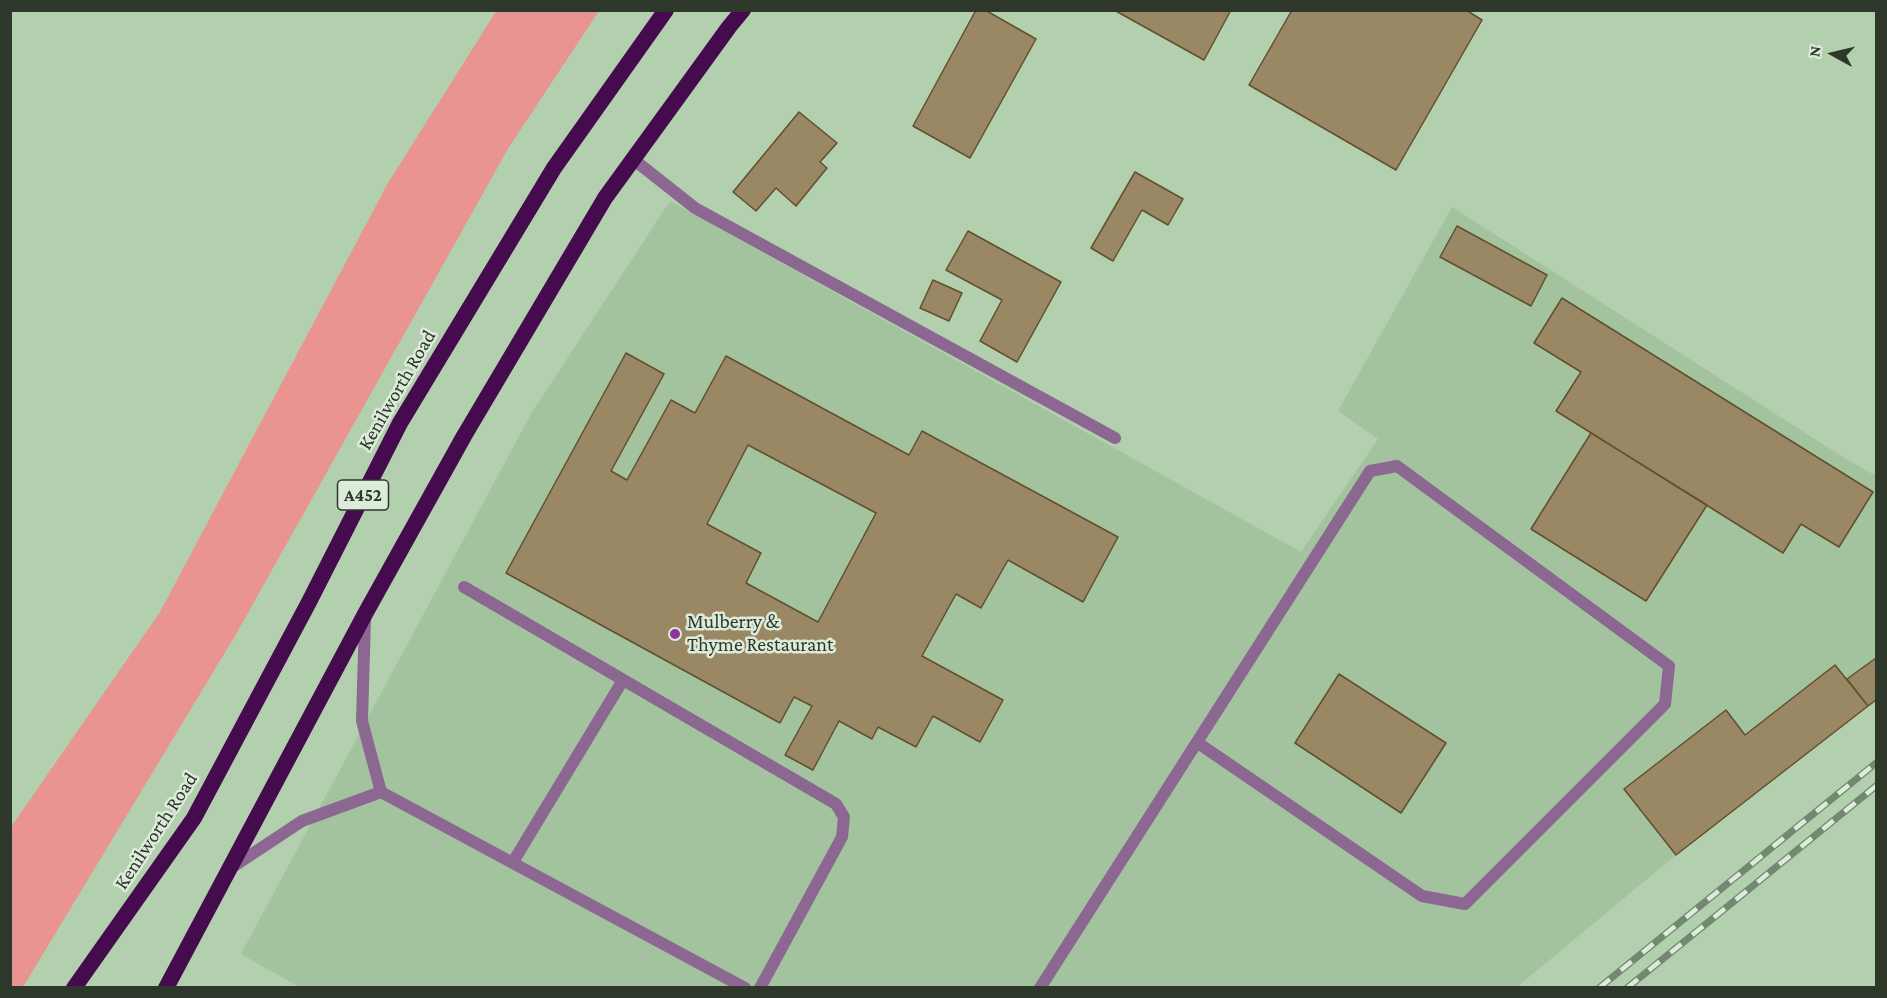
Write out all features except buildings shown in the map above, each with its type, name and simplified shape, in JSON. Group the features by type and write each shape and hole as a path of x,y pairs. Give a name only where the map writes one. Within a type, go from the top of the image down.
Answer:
{"highway":[{"name":"Kenilworth Road","path":"74,987 194,818 309,602 400,423 554,168 666,10"},
{"path":"166,987 365,614 464,436 605,198 743,10"}],"lane":[{"path":"633,159 695,208 1115,438"},
{"path":"1040,987 1370,471 1396,466 1669,666 1665,704 1465,904 1422,896 1198,743"},
{"path":"464,587 836,804 844,817 842,837 760,987"},
{"path":"365,614 362,721 381,792 745,987"},
{"path":"513,862 623,680"},
{"path":"228,870 302,821 381,792"}],"shaded area":[{"path":"497,10 599,11 509,147 235,636 23,987 11,987 11,827 160,612 388,183"},
{"path":"670,201 1301,552 1378,439 1338,411 1452,207 1876,476 1876,700 1676,855 1517,987 301,988 241,954 531,414"}],"railway":[{"path":"1599,988 1876,763"},
{"path":"1627,988 1876,786"}],"place":[{"name":"Mulberry & Thyme Restaurant","path":"675,634"}]}
